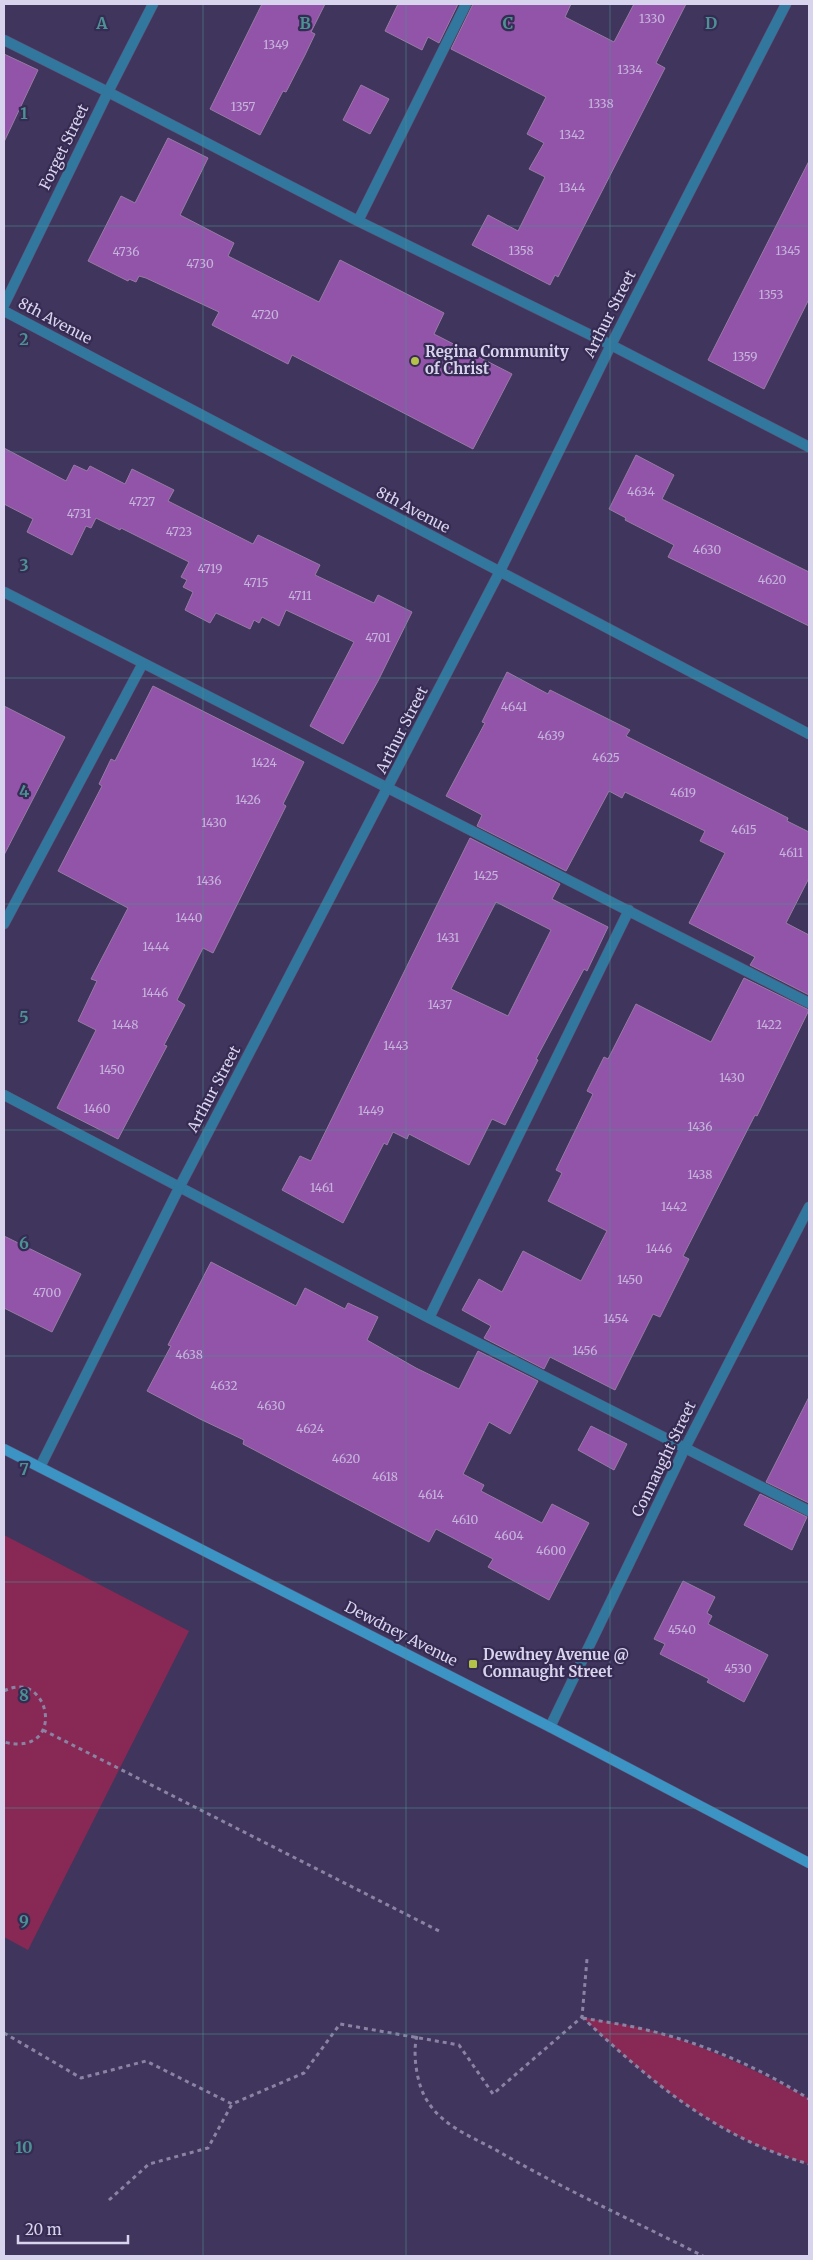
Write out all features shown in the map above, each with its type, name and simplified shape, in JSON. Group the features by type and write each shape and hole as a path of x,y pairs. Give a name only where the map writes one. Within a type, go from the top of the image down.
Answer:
{"main road":[{"name":"Dewdney Avenue","path":"4,1449 550,1727 809,1863"}],"street":[{"name":"Forget Street","path":"4,305 153,4"},
{"path":"358,221 466,4"},
{"name":"Arthur Street","path":"40,1467 179,1188 499,573 611,345 786,4"},
{"path":"4,40 358,221 611,345 809,447"},
{"name":"8th Avenue","path":"4,312 809,734"},
{"path":"4,592 809,1003"},
{"path":"4,924 143,663"},
{"path":"429,1318 629,910"},
{"path":"4,1096 429,1318 809,1511"},
{"name":"Connaught Street","path":"550,1727 685,1448 809,1207"}],"path":[{"path":"4,1691 21,1687 31,1691 40,1698 45,1708 46,1719 44,1730 33,1741 19,1746 4,1742"},
{"path":"44,1730 441,1932"},
{"path":"109,2200 149,2164 208,2148 232,2104 304,2073 340,2024 417,2036 459,2045 493,2094 582,2017 587,1959"},
{"path":"582,2017 651,2031 703,2047 760,2072 809,2099"},
{"path":"582,2017 634,2066 682,2104 730,2132 790,2158 809,2164"},
{"path":"4,2034 81,2078 146,2061 232,2104"},
{"path":"417,2036 414,2046 417,2073 424,2095 427,2102 447,2123 522,2166 703,2256"}],"shaded area":[{"path":"4,1535 189,1631 28,1950 4,1937"},
{"path":"582,2017 645,2029 693,2044 751,2069 808,2098 809,2164 776,2153 744,2139 687,2105 634,2064"}],"building":[{"path":"262,4 325,4 311,32 315,34 305,55 286,92 283,91 260,135 210,109"},
{"path":"398,4 458,4 439,43 428,37 422,50 385,31"},
{"path":"473,4 571,4 565,17 614,42 634,4 686,4 656,63 665,68 558,277 555,275 550,285 472,245 488,215 518,231 545,177 529,169 544,143 527,134 546,97 451,49"},
{"path":"4,54 38,70 4,142"},
{"path":"361,85 389,99 370,134 343,120"},
{"path":"168,138 208,158 180,215 234,243 228,256 319,302 340,260 444,313 434,334 512,374 473,449 292,355 288,364 212,325 219,312 146,278 139,276 136,282 129,279 128,281 88,261 121,196 135,203"},
{"path":"809,161 809,299 764,389 708,360"},
{"path":"4,448 66,481 74,465 87,471 90,466 125,484 132,469 174,490 168,501 253,544 258,535 320,565 315,575 374,603 378,595 412,612 378,681 343,744 310,726 354,642 286,610 279,626 262,617 259,623 254,620 250,629 216,613 210,623 185,610 193,592 183,587 187,580 181,577 189,562 121,528 120,530 96,518 91,528 86,526 72,555 27,532 33,519 4,504"},
{"path":"636,455 674,475 662,499 809,572 809,626 668,557 674,545 625,520 626,518 609,509"},
{"path":"507,672 548,694 550,690 630,730 626,736 788,818 787,821 809,832 809,878 786,923 809,935 809,995 750,965 755,957 689,923 725,853 700,841 705,831 625,792 622,798 609,791 566,871 477,826 482,815 446,796 485,723 482,722"},
{"path":"153,686 304,762 283,804 286,806 213,953 203,948 177,1000 185,1005 164,1045 167,1046 118,1139 57,1108 96,1030 78,1021 97,981 91,979 128,908 58,871 102,786 99,784 111,759 115,761"},
{"path":"4,706 65,737 4,855"},
{"path":"470,838 560,884 552,899 608,927 587,971 584,969 536,1059 538,1060 505,1125 492,1119 469,1165 409,1134 407,1139 393,1132 387,1145 384,1143 343,1223 282,1190 300,1156 311,1161","holes":["496,902 551,930 508,1016 451,989"]},
{"path":"744,978 809,1010 757,1116 755,1115 683,1256 689,1259 660,1317 653,1314 615,1390 550,1357 544,1369 484,1338 491,1326 462,1310 479,1279 502,1292 523,1251 581,1281 607,1231 548,1201 562,1173 556,1170 593,1094 587,1091 604,1057 608,1059 636,1004 711,1042"},
{"path":"4,1236 81,1274 52,1332 4,1308"},
{"path":"211,1262 296,1306 305,1288 345,1309 348,1303 378,1317 367,1340 416,1368 459,1389 478,1351 538,1381 510,1434 489,1422 463,1474 484,1485 481,1491 542,1523 552,1504 589,1523 549,1600 488,1567 493,1559 436,1529 429,1542 243,1444 244,1440 147,1391 171,1346 168,1345"},
{"path":"809,1397 809,1503 766,1482"},
{"path":"591,1426 627,1444 614,1470 578,1450"},
{"path":"760,1494 807,1517 792,1550 744,1525"},
{"path":"683,1581 715,1597 707,1613 712,1616 708,1624 768,1655 744,1702 707,1682 709,1679 660,1654 665,1644 654,1639"}],"place":[{"name":"Regina Community of Christ","path":"415,361"},
{"name":"Dewdney Avenue @ Connaught Street","path":"473,1664"}]}
